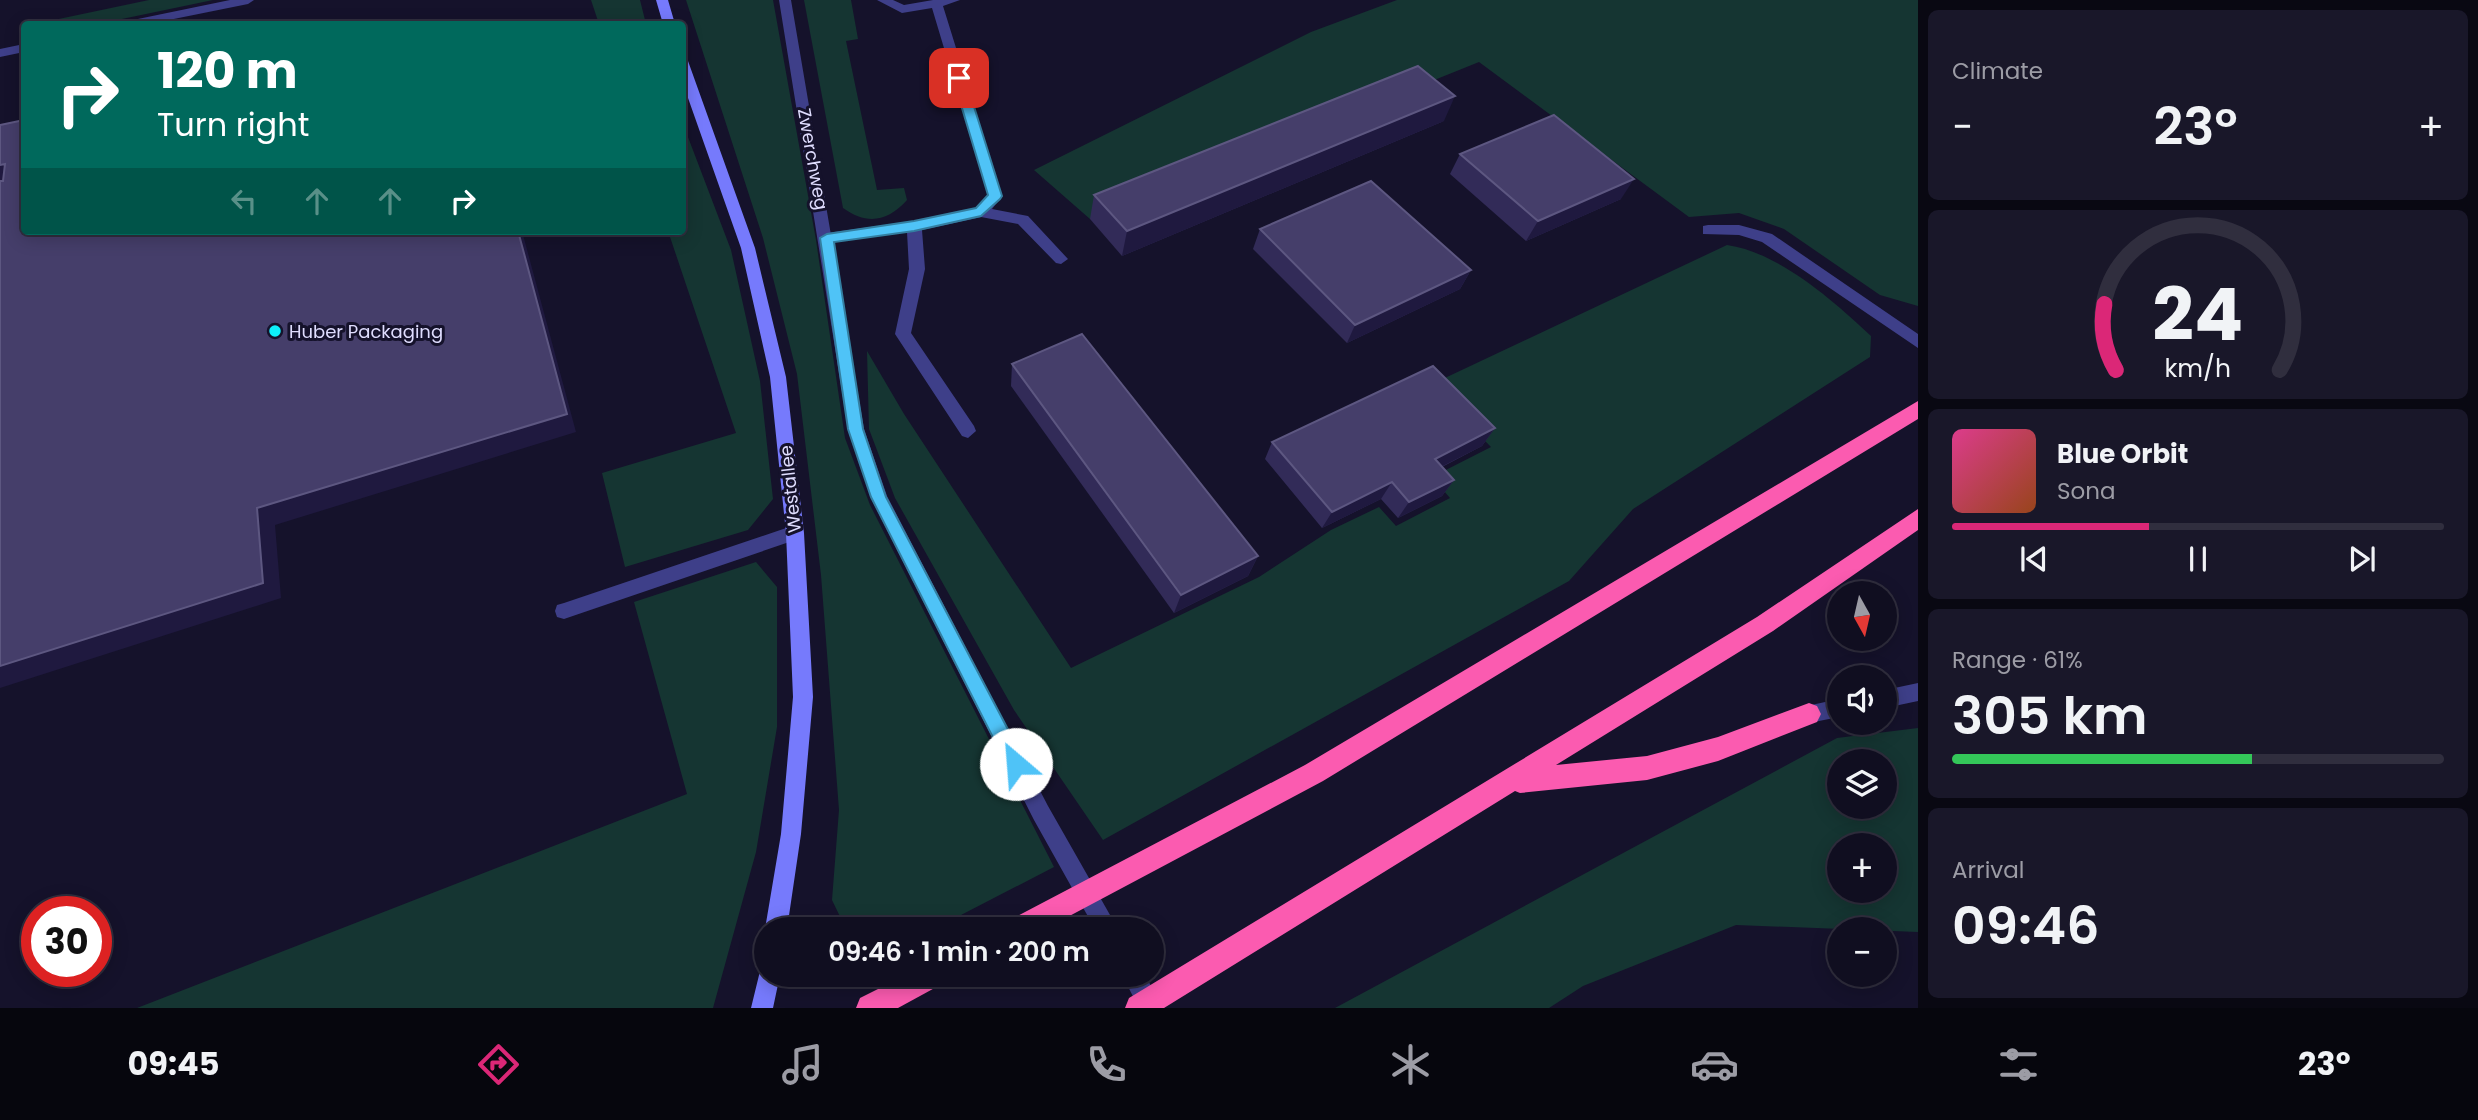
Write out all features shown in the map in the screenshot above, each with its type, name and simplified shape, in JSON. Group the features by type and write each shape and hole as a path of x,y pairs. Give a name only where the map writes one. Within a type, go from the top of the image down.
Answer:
{"highway":[{"path":"1042,917 1314,774 1918,409"},
{"path":"1139,1008 1513,782 1765,624 1918,518"},
{"path":"1513,782 1647,768 1718,749 1809,714"},
{"path":"870,1008 910,987"}],"main road":[{"path":"662,0 668,21"},
{"name":"Westallee","path":"686,71 712,139 751,261 778,377 795,533 803,697 791,834 778,917"},
{"path":"762,1008 766,987"}],"street":[{"path":"147,21 248,0"},
{"name":"Zwerchweg","path":"785,0 827,238 856,429 879,497 1041,813 1100,917"},
{"path":"883,0 902,9 954,0"},
{"path":"937,5 995,196 981,212"},
{"path":"0,53 21,49"},
{"path":"827,238 914,226 981,212 1023,219 1061,259"},
{"path":"914,226 917,269 903,334 968,431"},
{"path":"1708,230 1739,230 1767,238 1918,342"},
{"path":"564,611 795,533"},
{"path":"1897,696 1918,692"},
{"path":"1809,714 1827,710"},
{"path":"1140,987 1152,1008"}],"green space":[{"path":"149,0 213,0 112,21 49,21"},
{"path":"591,0 640,0 645,21 598,21"},
{"path":"686,0 773,0 816,240 845,438 870,505 1054,867 957,917 840,917 832,900 839,810 821,575 797,374 763,238"},
{"path":"804,0 851,0 858,39 846,41 877,190 904,188 907,200 884,217 869,219 843,208"},
{"path":"1397,0 1918,0 1918,306 1880,295 1784,229 1739,213 1689,217 1479,62 1090,219 1034,170 1311,32"},
{"path":"686,132 731,250 760,381 773,499 748,530 625,567 602,473 736,433 669,235 686,235"},
{"path":"1727,245 1766,257 1823,294 1871,336 1870,357 1633,509 1569,581 1103,840 1014,710 895,498 869,429 867,351 904,414 1071,668 1259,577 1331,530 1379,507 1396,526 1450,498 1432,477 1491,447 1430,385"},
{"path":"756,562 777,587 777,727 756,852 713,1008 137,1008 687,794 634,602"},
{"path":"1918,728 1918,932 1897,931 1897,917 1827,917 1827,928 1736,925 1583,986 1549,1008 1335,1008 1837,738 1897,735 1897,731"}],"building":[{"path":"1418,66 1455,96 1127,231 1094,195"},
{"path":"1554,115 1634,179 1538,221 1460,154"},
{"name":"Huber Packaging","path":"21,121 21,235 519,235 567,414 257,508 263,583 0,666 0,181 3,181 5,164 0,165 0,125"},
{"path":"1371,181 1471,270 1355,325 1260,229"},
{"path":"1082,334 1258,556 1181,595 1012,364"},
{"path":"1433,366 1495,428 1435,459 1454,480 1409,502 1392,482 1332,512 1272,442"}],"place":[{"name":"Huber Packaging","path":"275,331"}],"route":[{"path":"959,78 995,196 981,212 914,226 827,238 856,429 879,497 1016,764"}]}
